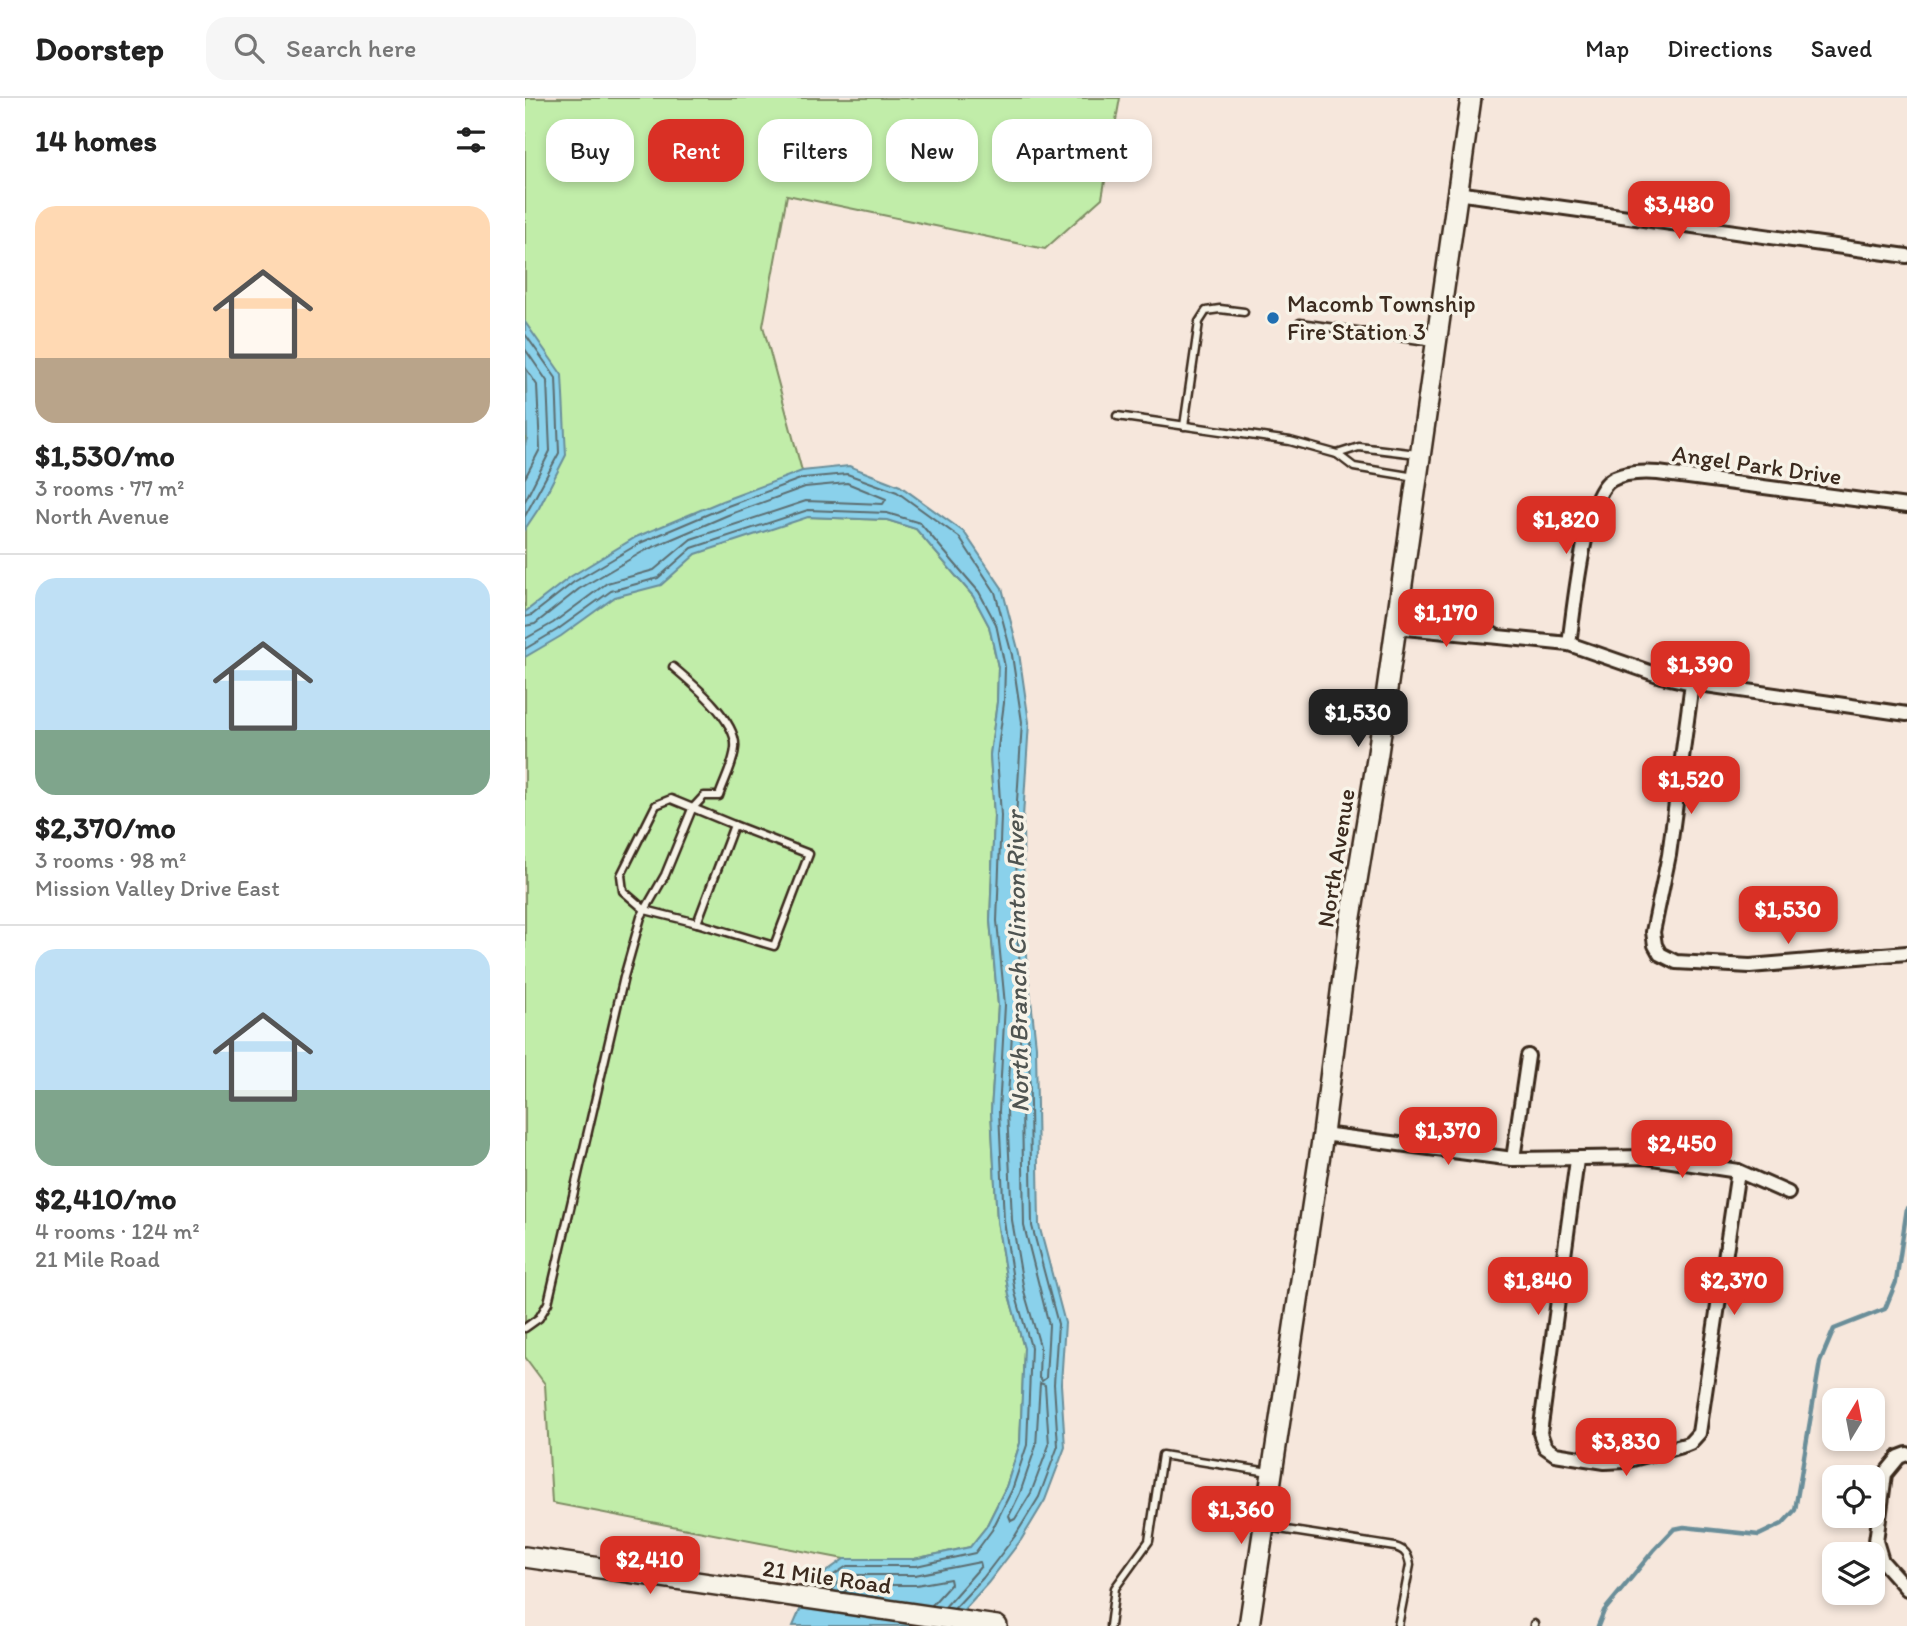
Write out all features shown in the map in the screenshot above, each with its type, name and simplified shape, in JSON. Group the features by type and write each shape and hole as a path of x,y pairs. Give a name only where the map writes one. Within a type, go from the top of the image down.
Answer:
{"street":[{"name":"North Avenue","path":"1249,1626 1322,1134 1349,929 1378,753 1471,98"},
{"path":"1457,192 1907,256"},
{"name":"Angel Park Drive","path":"1569,644 1590,518 1596,498 1605,485 1628,474 1658,473 1907,506"},
{"path":"1398,603 1455,613 1500,639"},
{"path":"1395,627 1569,644 1661,676 1692,683 1907,714"},
{"path":"1692,683 1669,855 1653,932 1655,946 1660,954 1676,962 1743,966 1907,953"},
{"path":"1513,1159 1528,1055"},
{"path":"1322,1134 1513,1159 1577,1160 1632,1156 1738,1171 1788,1193"},
{"path":"1577,1160 1540,1427 1541,1438 1545,1447 1555,1454 1619,1463 1691,1443 1696,1438 1702,1423 1738,1171"},
{"path":"1907,1454 1899,1457 1885,1474 1876,1541 1882,1561 1907,1589"},
{"name":"21 Mile Road","path":"525,1557 997,1626"}],"lane":[{"path":"1184,426 1199,322 1206,311 1220,309 1244,312"},
{"path":"1300,323 1436,342"},
{"path":"1117,416 1290,441 1337,454 1354,467 1416,477"},
{"path":"1337,454 1359,447 1419,454"},
{"path":"525,1328 539,1318 548,1303 624,977 645,910 665,875 692,809 704,796 719,796 736,747 730,725 698,689 673,667"},
{"path":"671,799 692,809 809,854 774,946 645,910 623,891 621,875 656,806 671,799"},
{"path":"697,923 734,825"},
{"path":"1109,1626 1115,1588 1149,1541 1162,1455 1273,1472"},
{"path":"1265,1527 1395,1546 1403,1550 1409,1556 1410,1565 1398,1626"}],"green space":[{"path":"525,98 1120,98 1116,119 992,119 992,182 1105,182 1102,198 1045,249 787,195 763,326 802,471 808,517 887,520 916,529 973,596 989,626 998,667 997,702 990,755 994,816 990,921 998,1005 991,1111 997,1221 1009,1295 1024,1348 1020,1443 1006,1487 986,1527 970,1547 914,1559 844,1559 552,1503 545,1384 525,1357"}],"water":[{"path":"525,322 562,375 566,455 525,529 527,438"},
{"name":"North Branch Clinton River","path":"849,466 900,486 964,532 1002,588 1019,653 1029,722 1023,817 1024,935 1036,1046 1039,1225 1065,1323 1061,1384 1065,1447 1045,1500 1021,1540 988,1583 949,1626 793,1626 803,1603 827,1571 844,1559 914,1559 970,1547 986,1527 1006,1487 1020,1443 1024,1348 1009,1295 997,1221 991,1111 998,1005 990,921 994,816 990,755 997,702 998,667 989,626 973,596 916,529 887,520 808,517 696,554 661,585 615,597 561,636 525,657 525,612 570,577 636,537 802,471"}],"waterway":[{"path":"1598,1626 1604,1611 1674,1529 1684,1527 1759,1535 1782,1524 1795,1510 1820,1362 1834,1329 1885,1309 1896,1282 1907,1208"}],"place":[{"name":"Macomb Township Fire Station 3","path":"1273,318"}]}
